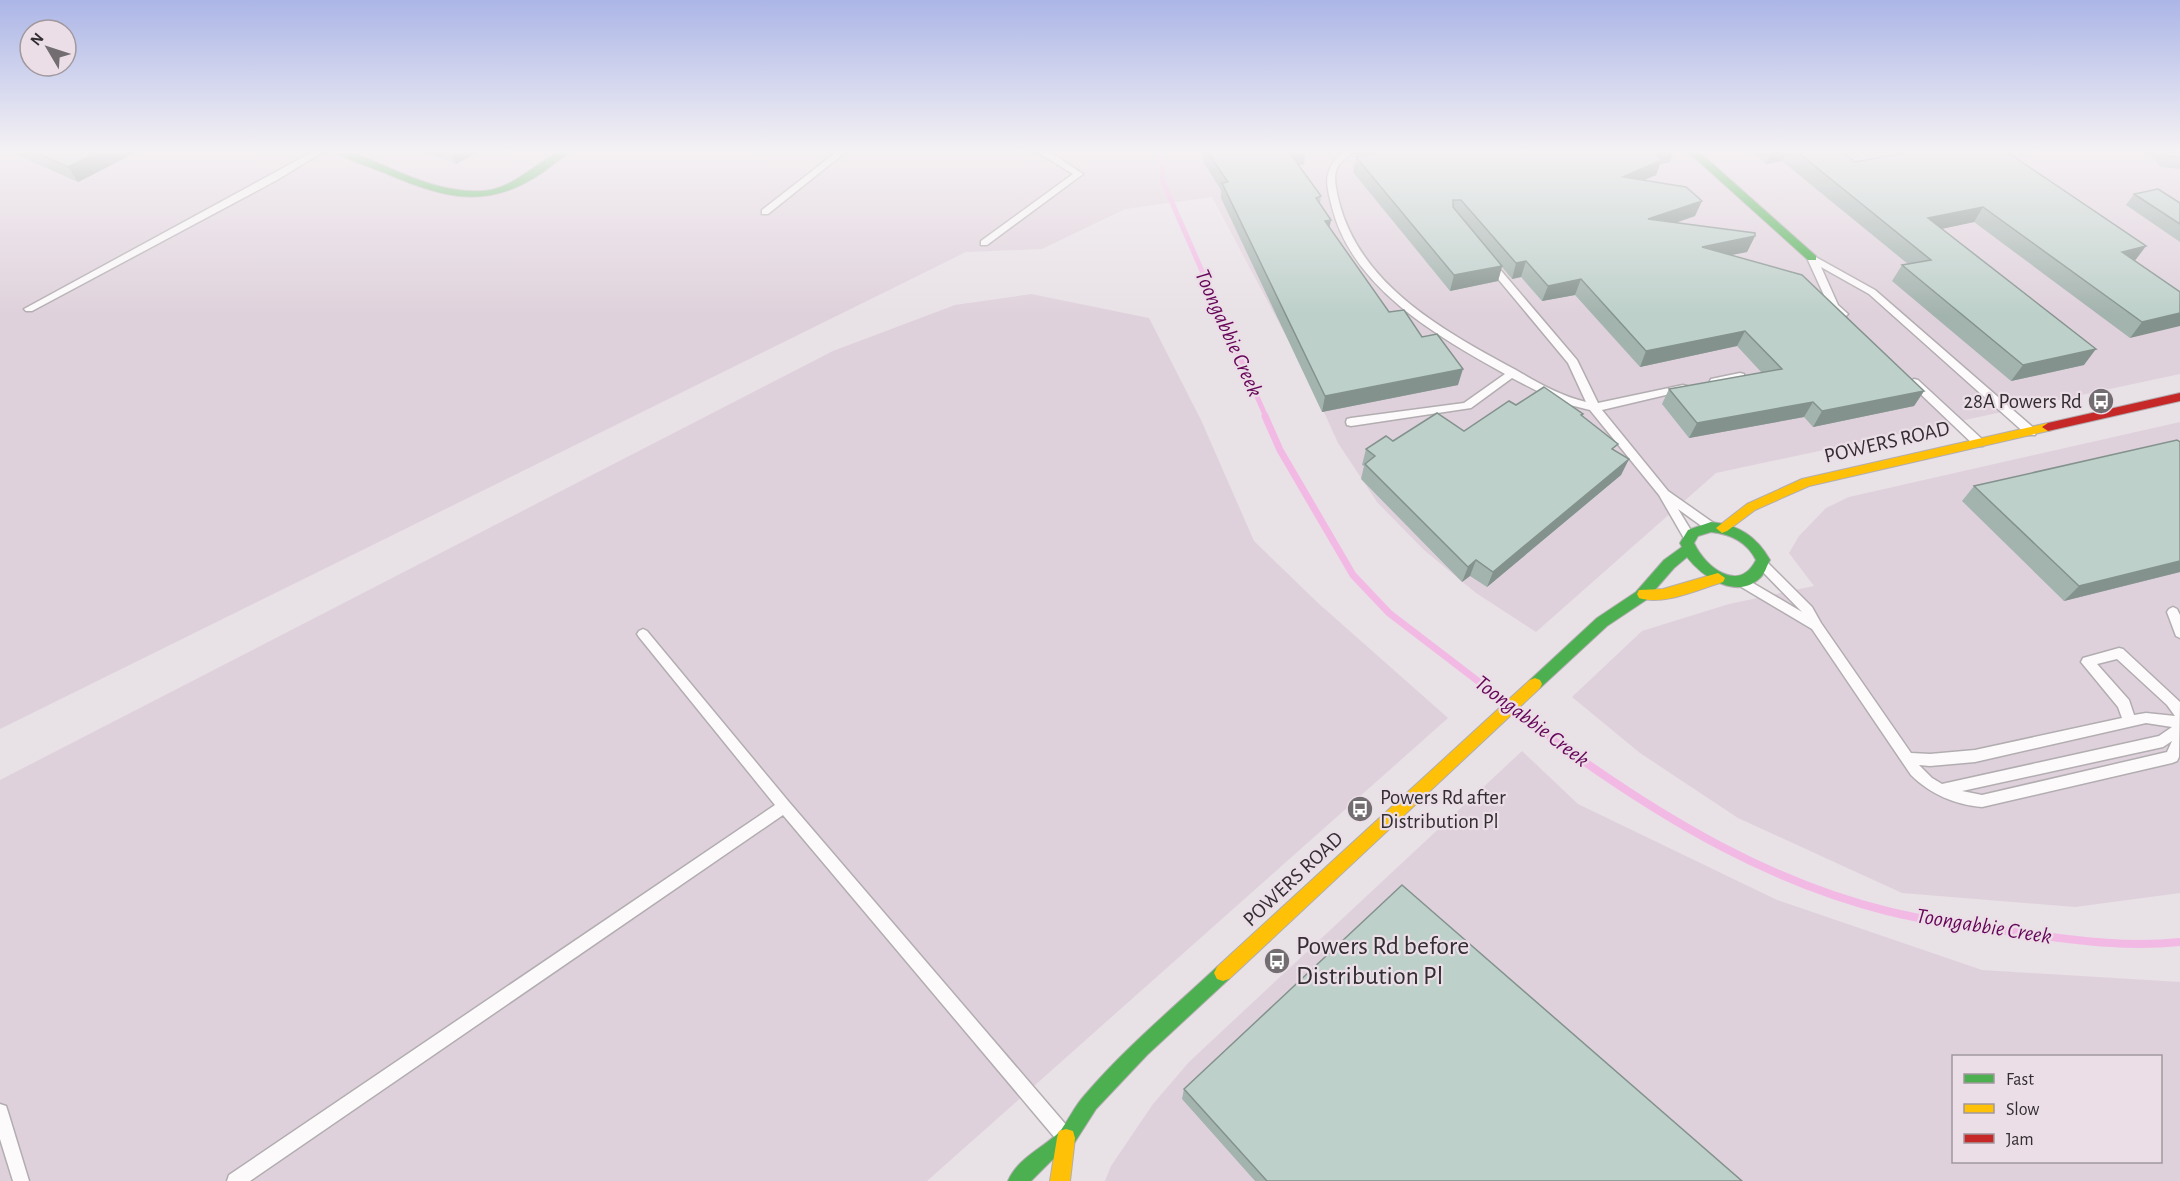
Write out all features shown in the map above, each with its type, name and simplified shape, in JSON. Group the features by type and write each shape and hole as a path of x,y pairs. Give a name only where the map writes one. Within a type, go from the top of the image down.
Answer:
{"street":[{"path":"1752,205 1812,258"},
{"name":"POWERS ROAD","path":"1716,527 1758,502 1781,495 1806,482 2180,398"},
{"path":"1776,511 1781,495"},
{"path":"1716,527 1761,543 1763,565 1752,578 1741,581 1718,578 1698,566 1688,544 1697,530 1716,527"},
{"name":"POWERS ROAD","path":"1018,1181 1044,1154 1066,1138 1090,1103 1141,1049 1618,608 1644,594 1688,544"},
{"name":"POWERS ROAD","path":"1644,594 1663,594 1718,578"},
{"name":"POWERS ROAD","path":"1060,1181 1066,1138"}],"lane":[{"path":"29,309 223,205"},
{"path":"765,212 774,205"},
{"path":"984,243 1036,205"},
{"path":"1336,205 1349,237 1391,294 1422,318 1543,391 1594,407 1740,376"},
{"path":"1483,254 1573,362 1594,407 1663,492 1688,544"},
{"path":"1812,258 1834,306 1851,322"},
{"path":"1812,258 1872,292 2031,432"},
{"path":"1902,370 1979,443"},
{"path":"1351,422 1467,406 1513,373"},
{"path":"1663,492 1716,527"},
{"path":"1763,565 1808,610 1816,626 1907,758 1927,782 1941,790 1969,800 1983,801 2172,757 2180,739"},
{"path":"1741,581 1816,626"},
{"path":"2173,612 2180,633"},
{"path":"643,634 784,806 1066,1138"},
{"path":"2130,722 2124,704 2087,662 2119,653 2172,701 2180,713"},
{"path":"1907,758 1929,760 1975,756 2146,718 2180,722"},
{"path":"1941,790 2163,741 2180,728"},
{"path":"235,1181 784,806"},
{"path":"0,1112 21,1181"}],"shaded area":[{"path":"0,205 1153,205 1125,209 1042,249 966,252 0,729"},
{"path":"1216,205 2180,205 2180,374 1716,473 1536,632 1476,593 1424,550 1377,502 1338,443 1309,379"},
{"path":"1031,294 1149,318 1201,420 1254,541 1318,603 1448,718 927,1181 0,1181 0,780 833,351 955,305"},
{"path":"2180,422 2180,893 2075,907 1902,893 1738,818 1640,753 1572,697 1642,631 1729,604 1814,586 1789,553 1799,536 1826,508 1849,497"},
{"path":"1522,751 1578,804 1777,900 1982,970 2180,982 2180,1181 1105,1181 1111,1166 1153,1104 1189,1062"}],"building":[{"path":"1233,205 1321,205 1331,220 1325,221 1389,312 1404,310 1422,337 1437,334 1463,369 1325,396"},
{"path":"1396,205 1453,205 1502,266 1454,275"},
{"path":"1465,205 1690,205 1648,219 1755,233 1755,236 1702,247 1802,275 1924,391 1822,411 1813,402 1697,423 1669,389 1782,369 1745,331 1646,351 1581,279 1548,286 1526,261 1516,263"},
{"path":"1863,205 2086,205 2146,246 2122,252 2180,292 2180,313 2142,322 1983,207 1928,218 2096,349 2023,365 1902,265 1931,260"},
{"path":"2151,205 2180,205 2180,224"},
{"path":"1544,387 1583,414 1581,415 1618,444 1612,449 1629,459 1493,572 1476,560 1468,567 1365,464 1375,456 1366,449 1386,436 1393,441 1437,413 1464,431 1509,401 1516,405"},
{"path":"2177,440 2180,442 2180,561 2079,586 1974,486"},
{"path":"1402,885 1742,1181 1267,1181 1184,1089"}],"waterway":[{"name":"Toongabbie Creek","path":"1173,205 1266,417"},
{"name":"Toongabbie Creek","path":"1265,416 1280,450 1353,575 1389,613 1504,701"},
{"name":"Toongabbie Creek","path":"1517,712 1574,755"},
{"name":"Toongabbie Creek","path":"1572,753 1646,803 1722,847 1802,884 1844,899 1920,918 2061,938 2120,944 2180,942"}],"traffic: fast":[{"path":"1753,205 1812,258"},
{"path":"1711,527 1728,529 1748,540 1763,560 1757,573 1747,580 1736,582 1724,579 1701,565 1687,543 1693,533 1711,527"},
{"path":"1535,684 1602,622 1641,596 1669,564 1687,550"},
{"path":"1018,1181 1044,1154 1066,1138 1090,1103 1141,1049 1223,973"}],"traffic: slow":[{"path":"1722,528 1751,507 1806,482 2048,427"},
{"path":"1644,594 1663,594 1718,578"},
{"path":"1223,973 1535,684"},
{"path":"1060,1181 1066,1138"}],"traffic: jam":[{"path":"2048,427 2180,397"}],"place":[{"name":"28A Powers Rd","path":"2101,401"},
{"name":"Powers Rd after Distribution Pl","path":"1360,809"},
{"name":"Powers Rd before Distribution Pl","path":"1277,961"}]}
